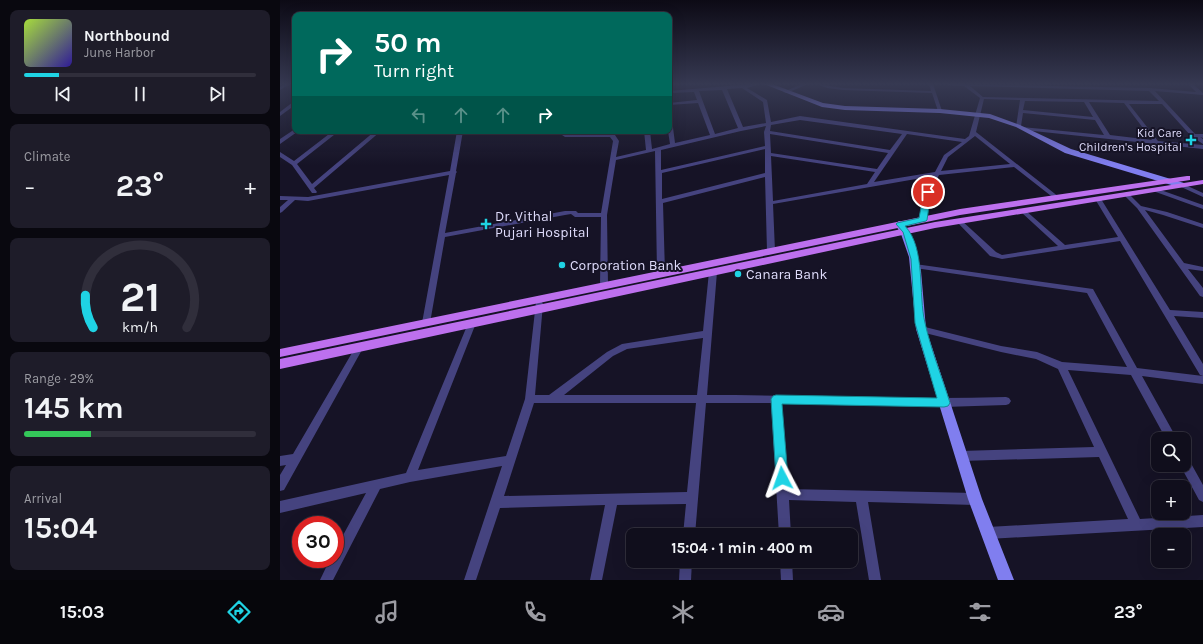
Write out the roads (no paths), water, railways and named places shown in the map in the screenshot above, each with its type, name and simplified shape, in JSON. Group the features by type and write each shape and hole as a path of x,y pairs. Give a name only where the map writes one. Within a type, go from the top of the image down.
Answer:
{"main road":[{"path":"280,353 426,323 540,304 713,272 903,228 923,220 960,212 1203,176"},
{"path":"280,364 472,323 604,285 771,251 903,228 959,221 1203,182"}],"street":[{"path":"703,111 713,136"},
{"path":"734,111 741,129"},
{"path":"767,111 769,123 768,154 771,251"},
{"path":"941,111 978,114 1008,121 1068,151 1181,185 1203,195"},
{"path":"923,220 928,192 937,173 946,156 972,137 979,111"},
{"path":"1021,111 1021,127"},
{"path":"1072,111 1097,119"},
{"path":"1092,111 1108,137"},
{"path":"1132,111 1156,142"},
{"path":"1171,111 1193,135 1203,142"},
{"path":"614,159 741,129 800,118 966,141"},
{"path":"1021,127 1203,147"},
{"path":"768,132 892,152"},
{"path":"973,132 1057,198"},
{"path":"280,142 292,133"},
{"path":"869,185 905,133"},
{"path":"294,164 332,134"},
{"path":"311,188 374,134"},
{"path":"426,323 460,134"},
{"path":"604,285 604,214 616,141 612,134"},
{"path":"647,134 649,151"},
{"path":"671,134 673,145"},
{"path":"1193,135 1203,136"},
{"path":"659,172 768,147"},
{"path":"658,149 661,273"},
{"path":"280,154 294,164 317,197"},
{"path":"768,154 879,171"},
{"path":"770,203 937,173 1015,165"},
{"path":"280,198 308,199 454,172"},
{"path":"660,202 769,174"},
{"path":"1155,190 1203,207"},
{"path":"1127,195 1139,207 1203,294"},
{"path":"280,211 294,198"},
{"path":"1098,199 1203,372"},
{"path":"1139,207 1165,213 1203,226"},
{"path":"1022,211 1064,248"},
{"path":"441,236 566,213 574,212 575,215 604,214"},
{"path":"959,221 992,254 1002,257 1122,239"},
{"path":"903,228 915,259 920,323 975,499 1006,580"},
{"path":"1182,265 1203,269"},
{"path":"915,266 1090,291 1168,432"},
{"path":"690,528 713,272"},
{"path":"470,580 530,399 540,304"},
{"path":"1167,313 1203,315"},
{"path":"410,477 472,323"},
{"path":"922,329 1037,356 1061,366 1134,371 1203,380"},
{"path":"552,399 610,354 625,346 707,334"},
{"path":"280,486 359,348"},
{"path":"1061,366 1136,524"},
{"path":"530,399 776,399 944,403 1006,401"},
{"path":"776,399 785,528"},
{"path":"961,456 1102,452"},
{"path":"280,461 297,458"},
{"path":"280,507 410,477 510,460"},
{"path":"1190,472 1203,496"},
{"path":"326,580 377,484"},
{"path":"783,494 975,499"},
{"path":"861,496 875,580"},
{"path":"496,502 612,501 692,498"},
{"path":"596,580 612,501"},
{"path":"988,533 1203,520"},
{"path":"685,580 686,568"},
{"path":"786,568 787,580"}],"place":[{"name":"Kid Care Children's Hospital","path":"1191,140"},
{"name":"Dr. Vithal Pujari Hospital","path":"486,224"},
{"name":"Corporation Bank","path":"562,265"},
{"name":"Canara Bank","path":"738,274"}]}
